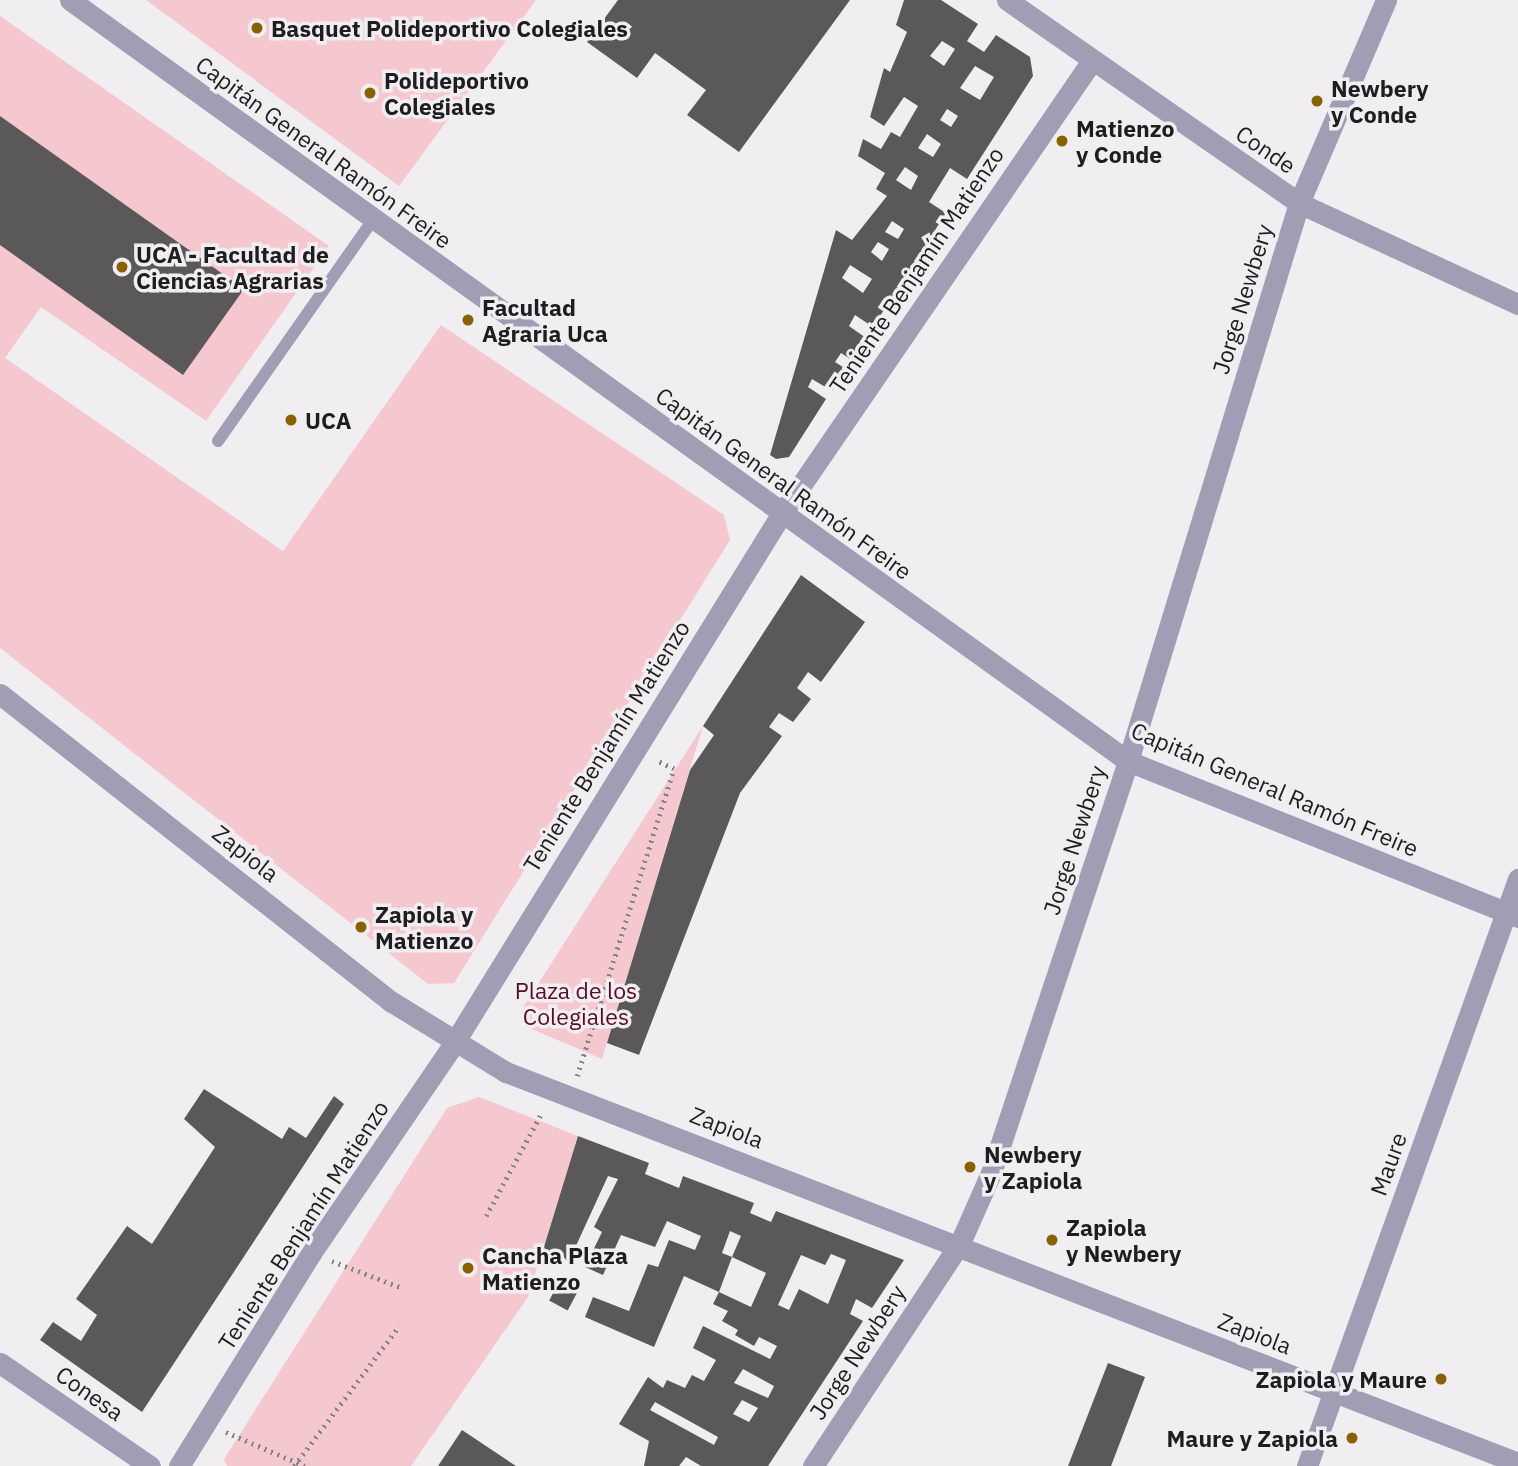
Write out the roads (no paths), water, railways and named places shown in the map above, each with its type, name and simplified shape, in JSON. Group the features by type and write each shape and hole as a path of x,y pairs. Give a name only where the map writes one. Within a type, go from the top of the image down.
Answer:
{"street":[{"name":"Capitán General Ramón Freire","path":"70,0 372,221 1128,761 1512,914"},
{"name":"Conde","path":"1007,0 1091,62 1299,203 1518,304"},
{"name":"Jorge Newbery","path":"813,1466 961,1243 991,1173 1128,761 1299,203 1385,0"},
{"name":"Teniente Benjamín Matienzo","path":"179,1466 311,1253 454,1043 782,513 1091,62"},
{"name":"Zapiola","path":"0,694 393,1002 454,1043 559,1091 961,1243 1518,1462"},
{"name":"Maure","path":"1307,1466 1512,914 1518,879"},
{"name":"Conesa","path":"0,1363 150,1466"}],"lane":[{"path":"218,442 372,221"}],"place":[{"name":"Basquet Polideportivo Colegiales","path":"257,28"},
{"name":"Polideportivo Colegiales","path":"370,93"},
{"name":"Newbery y Conde","path":"1317,101"},
{"name":"Matienzo y Conde","path":"1062,141"},
{"name":"UCA - Facultad de Ciencias Agrarias","path":"122,267"},
{"name":"Facultad Agraria Uca","path":"468,320"},
{"name":"UCA","path":"291,420"},
{"name":"Zapiola y Matienzo","path":"361,927"},
{"name":"Newbery y Zapiola","path":"970,1167"},
{"name":"Zapiola y Newbery","path":"1052,1240"},
{"name":"Cancha Plaza Matienzo","path":"468,1268"},
{"name":"Zapiola y Maure","path":"1441,1379"},
{"name":"Maure y Zapiola","path":"1352,1438"}],"park label":[{"name":"Plaza de los Colegiales","path":"576,1003"}]}
